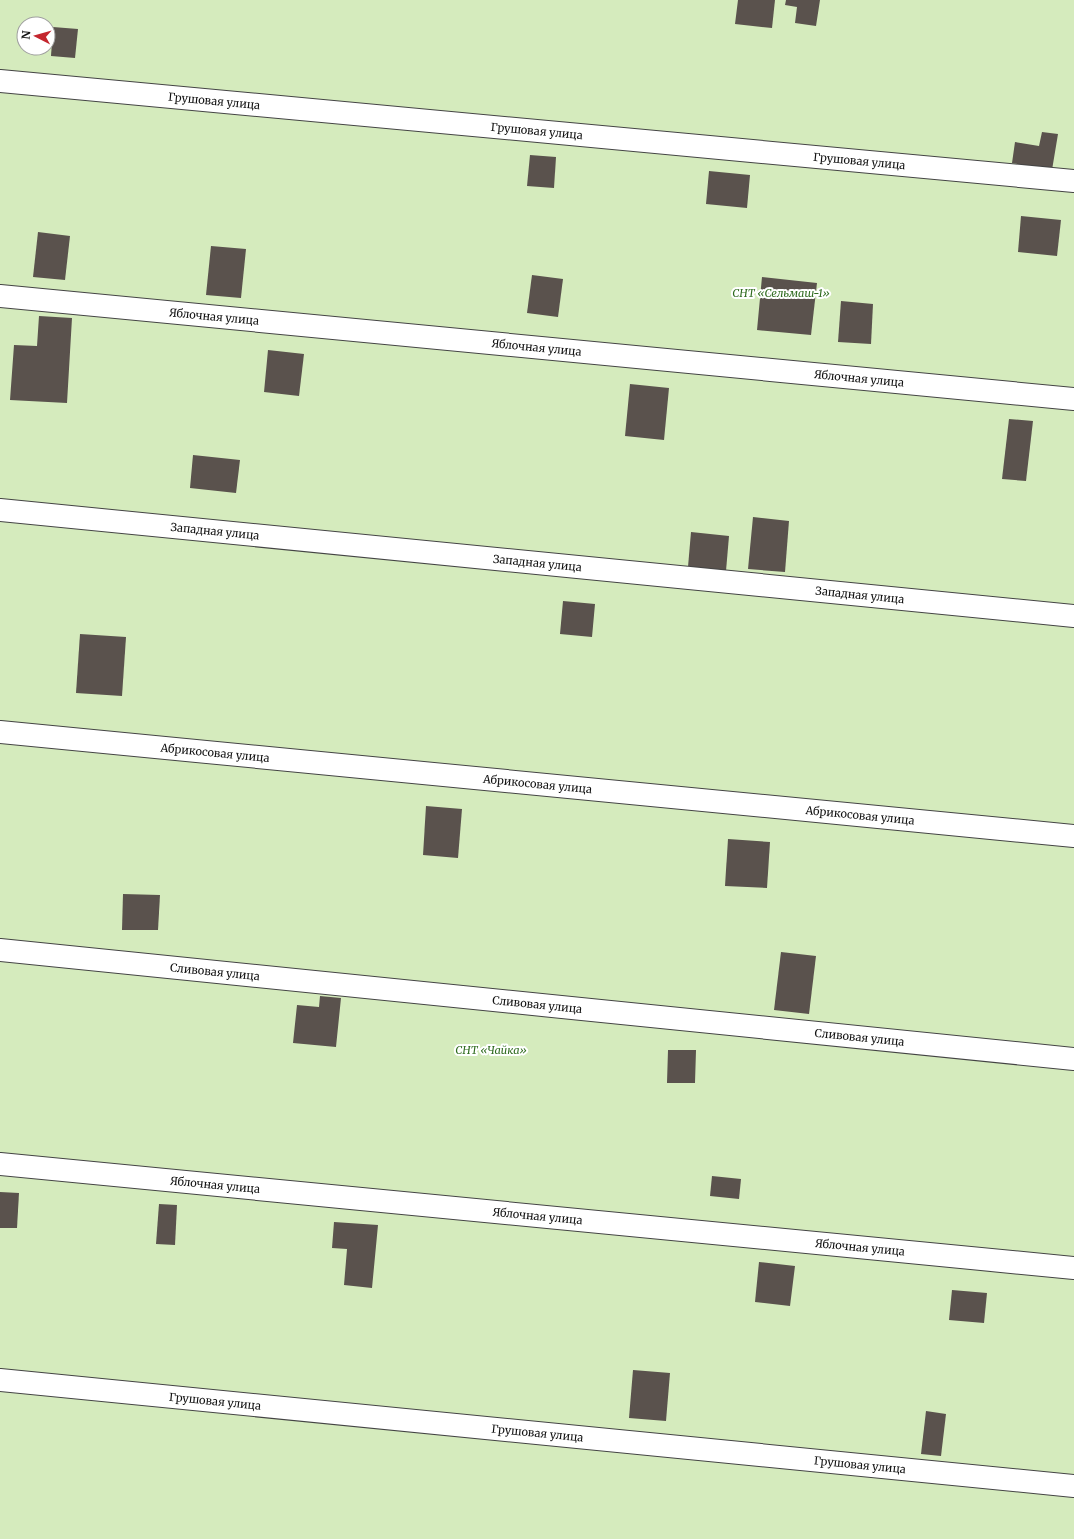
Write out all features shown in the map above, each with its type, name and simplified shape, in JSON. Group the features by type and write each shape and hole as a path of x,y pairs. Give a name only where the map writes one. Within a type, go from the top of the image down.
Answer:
{"street":[{"name":"Грушовая улица","path":"0,81 1074,181"},
{"name":"Яблочная улица","path":"0,296 1074,398"},
{"name":"Западная улица","path":"0,510 1074,616"},
{"name":"Абрикосовая улица","path":"0,732 1074,836"},
{"name":"Сливовая улица","path":"0,950 1074,1058"},
{"name":"Яблочная улица","path":"0,1164 1074,1268"},
{"name":"Грушовая улица","path":"0,1380 1074,1486"}],"green space":[{"name":"СНТ «Чайка»","path":"0,0 1074,0 1074,1539 0,1539"}],"building":[{"path":"738,0 775,0 772,28 735,24"},
{"path":"786,0 820,0 816,26 795,23 797,7 785,5"},
{"path":"56,27 78,29 75,58 51,56 56,56"},
{"path":"1042,132 1058,134 1052,170 1012,163 1015,142 1039,146"},
{"path":"530,155 556,157 554,188 527,186"},
{"path":"709,171 750,175 747,208 706,204"},
{"path":"1021,216 1061,220 1057,256 1018,252"},
{"path":"38,232 70,236 65,280 33,277"},
{"path":"211,246 246,249 241,298 206,295"},
{"path":"532,275 563,279 558,317 527,313"},
{"path":"762,277 817,283 811,335 757,330"},
{"path":"841,301 873,304 871,344 838,342"},
{"path":"39,316 72,318 67,403 10,400 14,345 37,346"},
{"path":"268,350 304,354 299,396 264,392"},
{"path":"630,384 669,388 664,440 625,436"},
{"path":"1009,419 1033,421 1026,481 1002,479"},
{"path":"193,455 240,460 236,493 190,488"},
{"path":"753,517 789,521 785,572 748,569"},
{"path":"691,532 729,536 726,571 688,567"},
{"path":"563,601 595,604 592,637 560,634"},
{"path":"80,634 126,637 122,696 76,693"},
{"path":"426,806 462,809 458,858 423,855"},
{"path":"728,839 770,842 767,888 725,886"},
{"path":"123,894 160,895 158,930 122,930"},
{"path":"781,952 816,956 809,1014 774,1010"},
{"path":"320,996 341,998 336,1047 293,1043 297,1005 319,1007"},
{"path":"668,1050 696,1050 695,1083 667,1083"},
{"path":"712,1176 741,1179 739,1199 710,1196"},
{"path":"0,1192 19,1193 17,1228 0,1228"},
{"path":"159,1204 177,1205 175,1245 156,1244"},
{"path":"334,1222 378,1225 372,1288 344,1285 347,1249 332,1248"},
{"path":"759,1262 795,1266 790,1306 755,1302"},
{"path":"952,1290 987,1293 984,1323 949,1320"},
{"path":"633,1370 670,1373 666,1421 629,1418"},
{"path":"926,1411 946,1414 941,1456 921,1454"}],"park label":[{"name":"СНТ «Сельмаш-1»","path":"781,293"}]}
